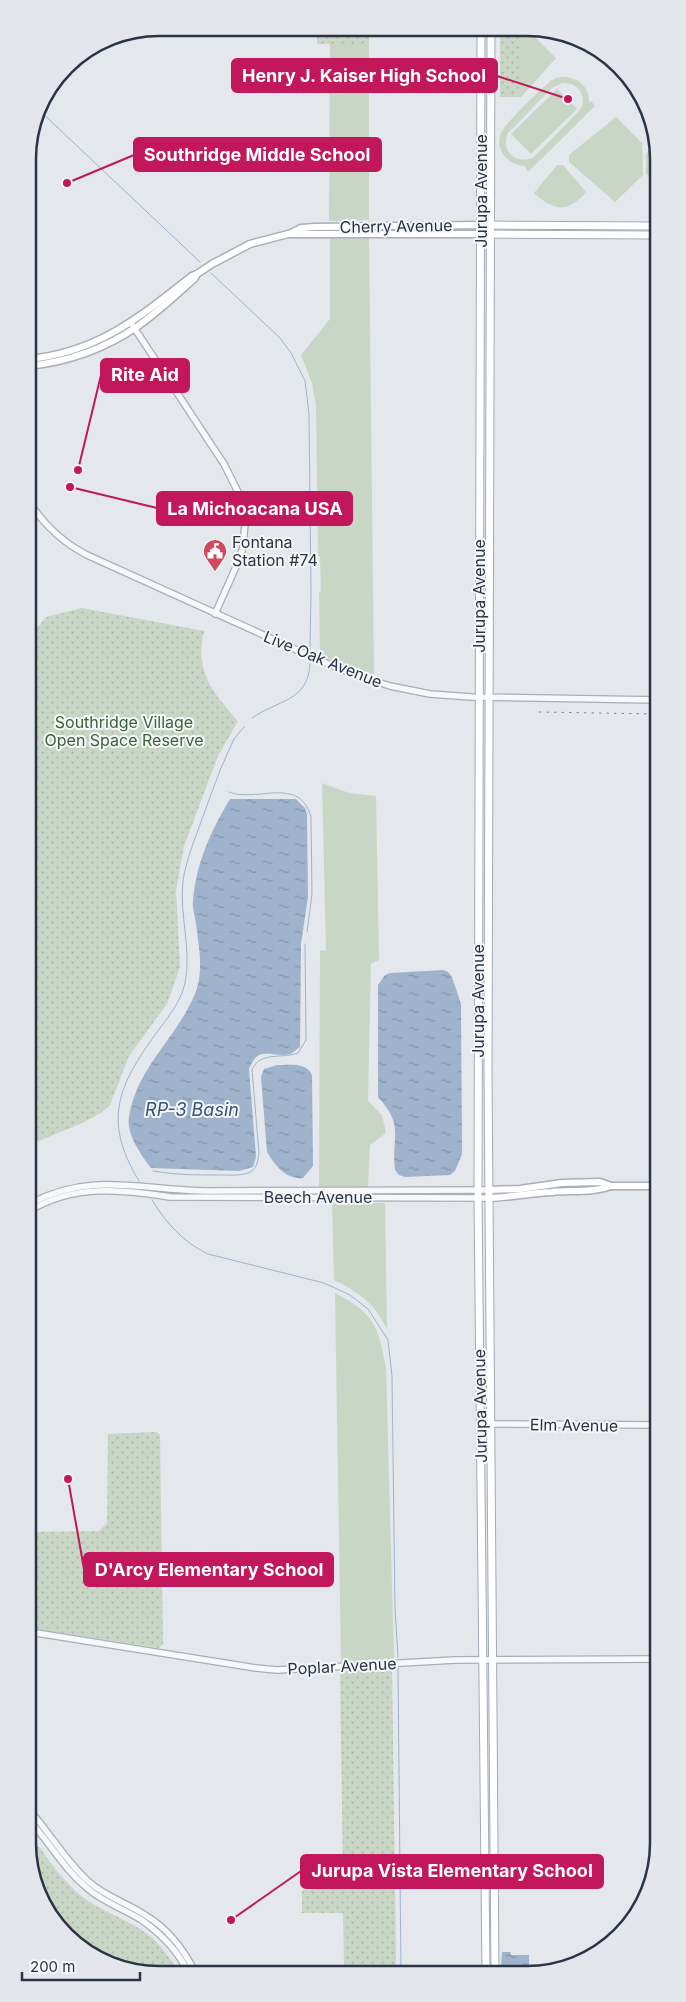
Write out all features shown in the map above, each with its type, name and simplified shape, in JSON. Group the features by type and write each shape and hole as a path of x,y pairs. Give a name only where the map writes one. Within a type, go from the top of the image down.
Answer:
{"main road":[{"name":"Jurupa Avenue","path":"480,36 478,1194 486,1966"},
{"name":"Jurupa Avenue","path":"491,36 489,1194 495,1966"},
{"name":"Cherry Avenue","path":"37,364 77,356 107,344 162,307 194,279 197,274 212,264 250,244 288,234 300,228 481,225 650,226"},
{"name":"Cherry Avenue","path":"288,234 650,235"},
{"name":"Cherry Avenue","path":"37,357 75,350 133,326"},
{"name":"Beech Avenue","path":"489,1194 519,1197 553,1192 601,1190 611,1186 649,1186"}],"street":[{"path":"133,326 224,464 241,498 245,523 243,546 237,565 215,614"},
{"name":"Live Oak Avenue","path":"37,512 50,529 81,552 321,661 390,686 440,695 650,700"},
{"name":"Beech Avenue","path":"36,1201 63,1190 92,1184 112,1183 178,1191 478,1194"},
{"name":"Beech Avenue","path":"36,1208 72,1195 113,1190 170,1197 489,1194"},
{"name":"Elm Avenue","path":"491,1424 649,1425"},
{"name":"Poplar Avenue","path":"36,1633 267,1669 404,1662 649,1659"},
{"path":"36,1818 89,1882 107,1895 158,1924 179,1945 191,1966"},
{"path":"36,1829 85,1887 102,1900 142,1920 165,1939 184,1966"}],"green space":[{"path":"317,36 369,36 369,44 317,44"},
{"path":"500,36 521,36 521,97 500,97"},
{"path":"521,36 535,37 556,58 521,97"},
{"path":"330,44 369,44 369,220 329,221"},
{"path":"568,77 582,84 587,91 589,102 591,101 595,106 528,172 525,166 518,165 507,159 503,154 499,144 502,131 533,97 552,80","holes":["562,83 568,83 577,87 582,95 583,100 580,110 534,157 522,160 516,158 508,151 506,146 508,133 552,88"]},
{"path":"557,89 577,109 531,154 511,134"},
{"path":"616,117 642,143 643,175 615,202 569,162 569,155"},
{"path":"649,150 650,176 646,174 646,154"},
{"path":"557,165 563,165 586,192 573,204 567,206 554,206 534,193"},
{"path":"330,236 369,238 374,676 320,656 319,592 321,591 320,556 318,556 316,405 312,383 301,355 330,319"},
{"name":"Southridge Village Open Space Reserve","path":"82,608 204,631 202,658 204,670 214,691 238,721 218,756 184,846 176,890 180,967 167,1004 129,1056 110,1105 101,1113 80,1124 36,1142 37,628 46,617"},
{"path":"322,783 349,793 376,796 379,960 371,964 368,1101 382,1115 386,1133 370,1145 368,1187 319,1187 320,950 326,951"},
{"path":"332,1203 385,1203 387,1329 371,1305 351,1289 334,1280"},
{"path":"335,1293 358,1307 372,1322 377,1331 386,1368 394,1659 341,1662"},
{"path":"157,1432 160,1435 163,1644 159,1648 36,1629 36,1532 99,1531 107,1523 108,1434"},
{"path":"392,1668 396,1965 344,1965 343,1913 302,1913 302,1890 310,1890 314,1887 315,1874 343,1874 340,1671"},
{"path":"36,1845 80,1895 142,1930 162,1948 175,1966 135,1963 120,1959 105,1953 84,1940 62,1918 49,1897 39,1867"},
{"path":"396,1965 396,1966 344,1966"}],"water":[{"name":"RP-3 Basin","path":"230,799 296,799 305,808 307,814 308,897 301,944 300,1047 290,1054 262,1054 257,1056 249,1069 256,1157 253,1167 239,1171 151,1168 132,1137 129,1117 133,1099 140,1083 187,1010 198,985 200,959 193,906 197,874 217,823"},
{"path":"443,970 452,977 461,1004 462,1154 455,1171 450,1175 405,1177 399,1175 395,1170 394,1124 386,1107 378,1097 378,985 385,975 390,973"},
{"name":"RP-3 Basin","path":"277,1065 302,1066 310,1071 312,1075 313,1166 303,1178 291,1177 286,1174 277,1166 267,1152 261,1077 264,1069"},
{"path":"502,1952 510,1952 511,1955 529,1955 529,1966 501,1966"}],"waterway":[{"path":"45,115 200,262"},
{"path":"211,273 280,338 291,353 305,381 309,414 310,650"},
{"path":"252,718 290,699 297,693 304,686 310,664"},
{"path":"139,1181 121,1140 118,1121 120,1104 124,1087 133,1069 174,1009 183,990 187,970 182,894 184,873 188,857 221,769 234,739 244,727"},
{"path":"229,792 240,795 287,794 297,797 305,804 311,817 312,894 307,932"},
{"path":"153,1171 242,1175 251,1172 255,1167 259,1153 252,1070 260,1060 298,1053 306,1040 305,944"},
{"path":"152,1200 163,1216 183,1238 208,1254 324,1283 350,1295 368,1309 388,1340 392,1376 395,1608 398,1657"},
{"path":"398,1668 401,1966"}],"railway":[{"path":"539,712 650,714"}],"place":[{"name":"Henry J. Kaiser High School","path":"568,99"},
{"name":"Southridge Middle School","path":"67,183"},
{"name":"Rite Aid","path":"78,470"},
{"name":"La Michoacana USA","path":"70,487"},
{"name":"Fontana Station #74","path":"215,572"},
{"name":"D'Arcy Elementary School","path":"68,1479"},
{"name":"Jurupa Vista Elementary School","path":"231,1920"}]}
